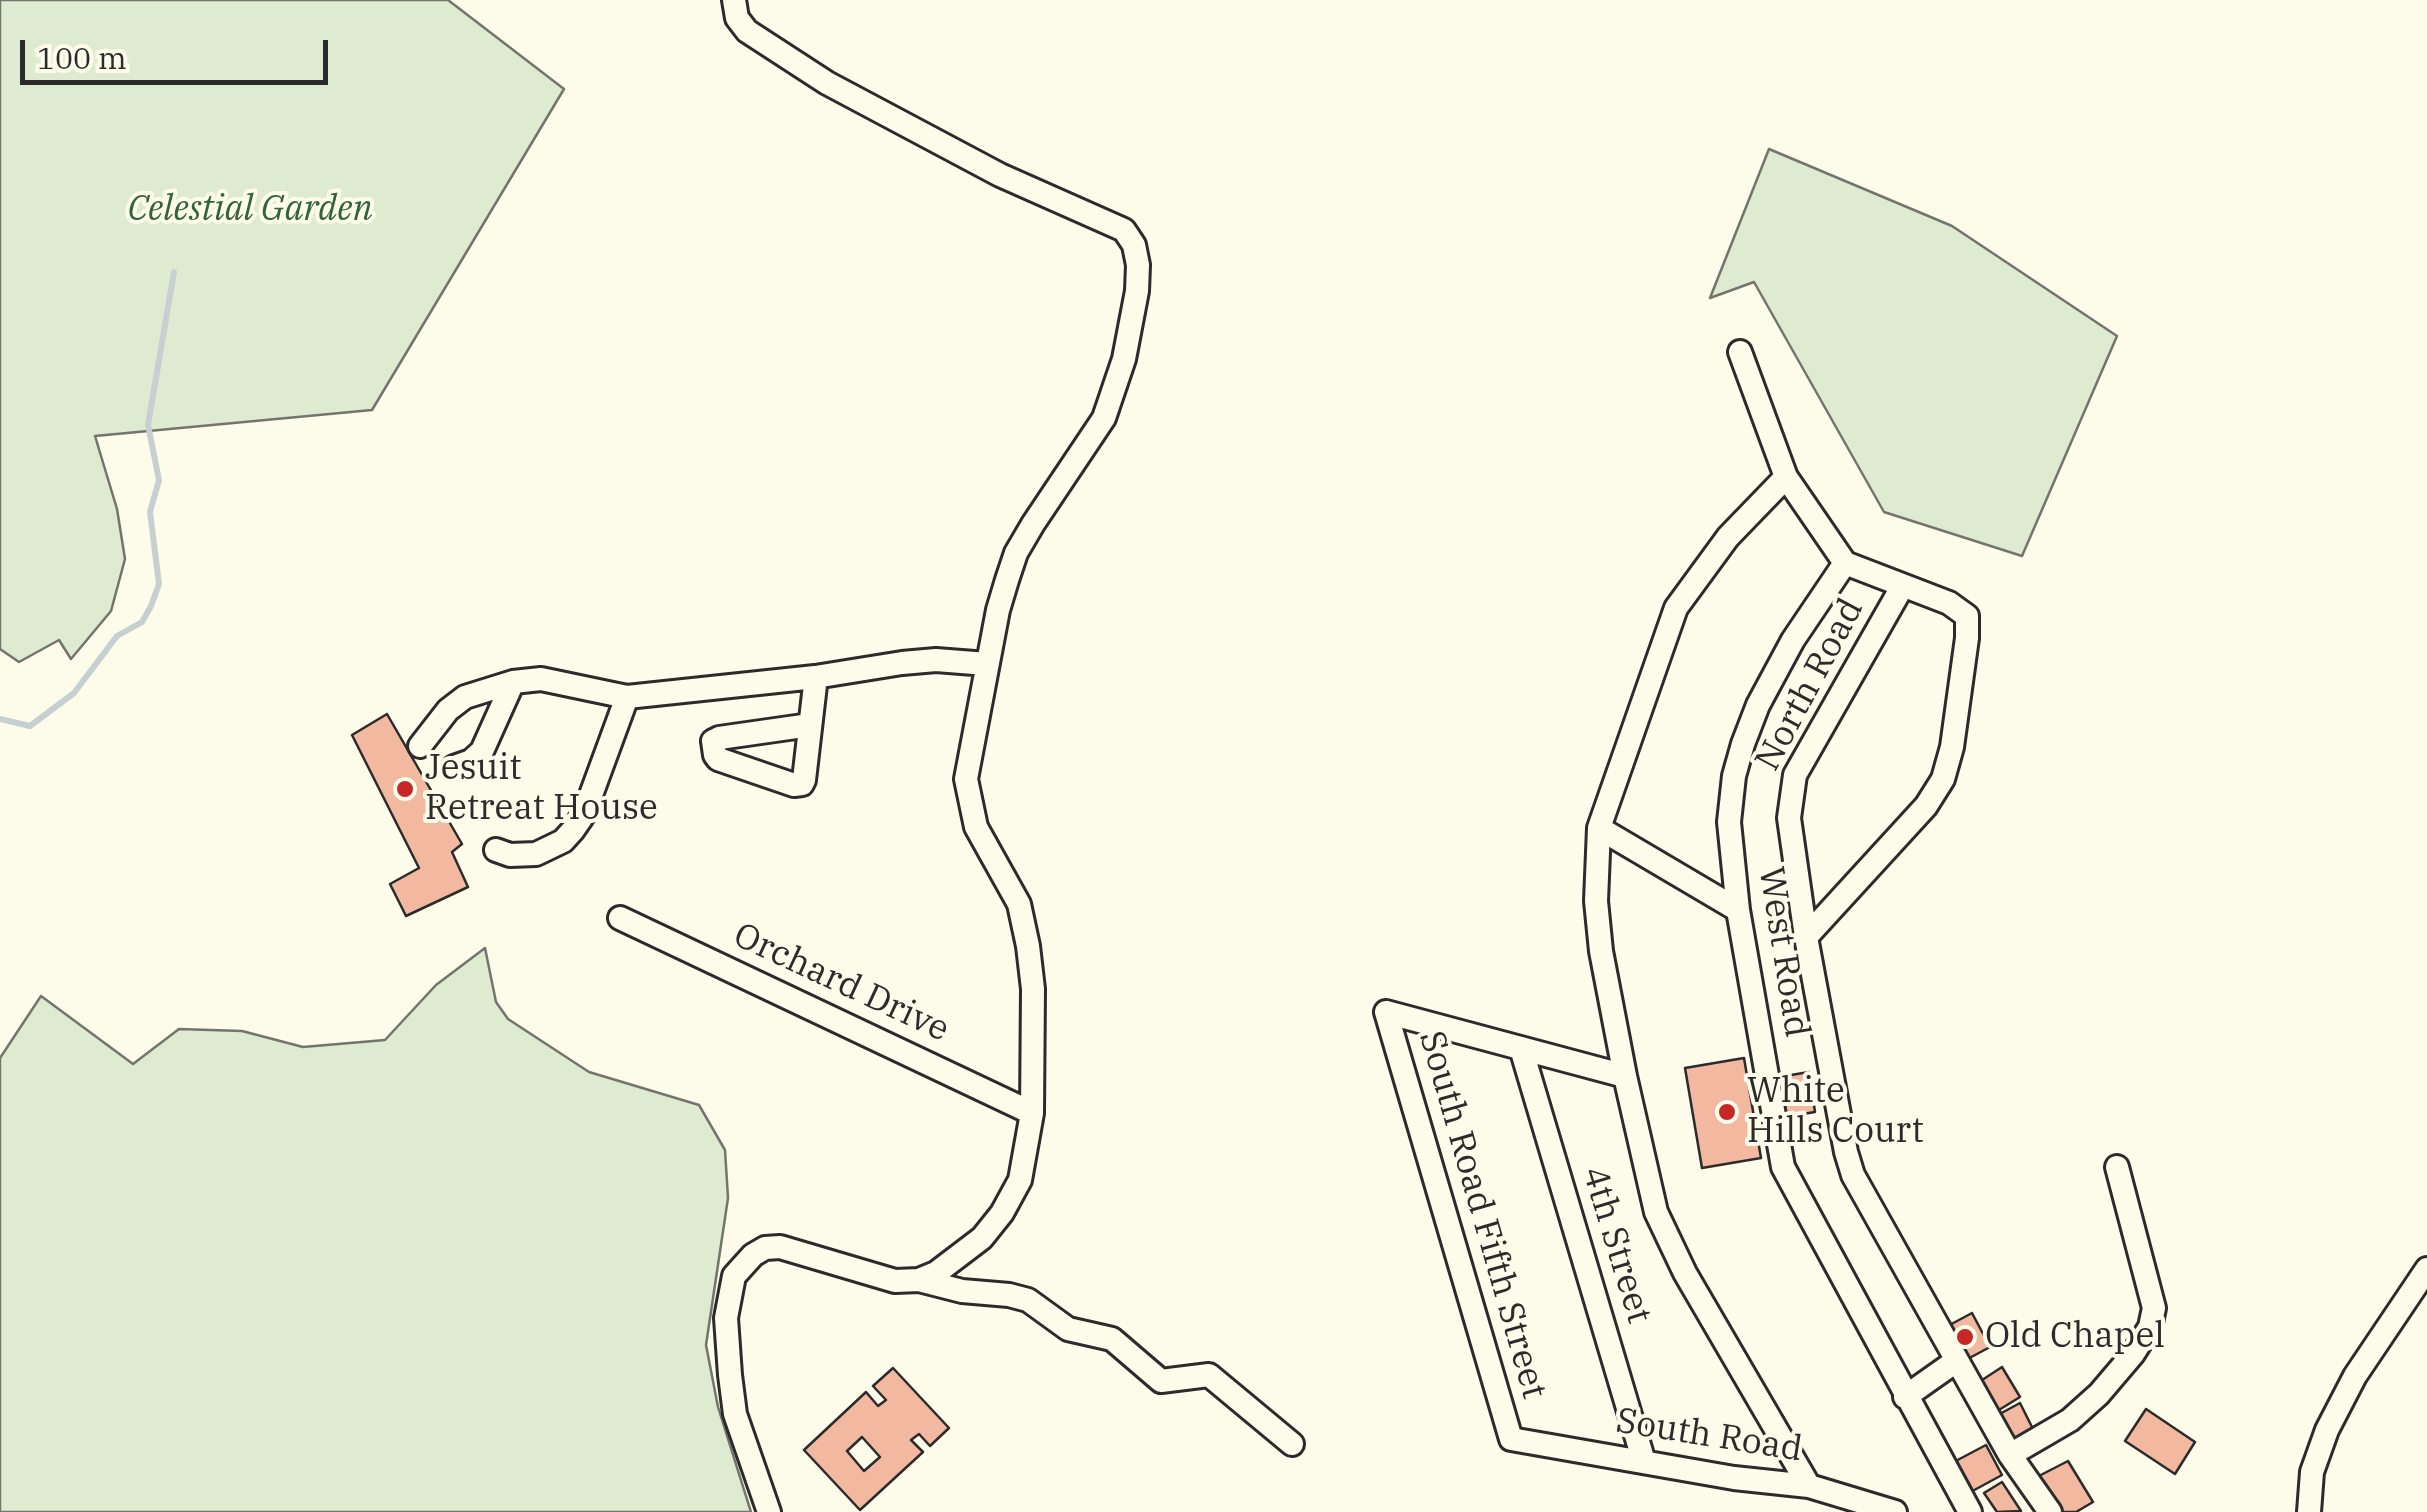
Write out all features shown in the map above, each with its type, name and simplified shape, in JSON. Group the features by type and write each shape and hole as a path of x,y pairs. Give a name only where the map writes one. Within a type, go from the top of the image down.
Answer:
{"street":[{"path":"734,0 737,18 747,31 827,82 1000,176 1124,230 1137,255 1137,292 1124,359 1104,418 1016,553 986,664 966,779 976,827 1019,904 1028,946 1033,989 1032,1112 1020,1180 1002,1213 982,1238 958,1258 919,1280"},
{"path":"1740,352 1786,478 1844,563 1949,603 1967,616 1952,747 1944,779 1926,806 1806,937"},
{"path":"1786,478 1728,536 1676,608 1599,828 1596,886 1600,951 1656,1212 1685,1273 1808,1486"},
{"name":"West Road","path":"1844,563 1793,640 1758,705 1743,744 1734,776 1729,822 1738,910 1784,1166 1970,1512"},
{"name":"North Road","path":"1902,587 1795,775 1788,818 1806,937 1853,1175 2010,1455 2050,1512"},
{"path":"420,746 448,710 466,697 514,682 541,679 627,697 936,660 986,664"},
{"path":"810,725 816,677"},
{"path":"454,766 472,760 482,751 514,682"},
{"path":"496,850 510,856 536,854 563,841 574,830 584,814 627,697"},
{"path":"1599,828 1738,910"},
{"name":"Orchard Drive","path":"620,918 1032,1112"},
{"name":"South Road Fifth Street","path":"1510,1439 1386,1012 1521,1048"},
{"path":"1521,1048 1625,1076"},
{"name":"4th Street","path":"1521,1048 1644,1462"},
{"path":"2010,1455 2070,1420 2099,1394 2134,1354 2150,1327 2154,1308 2117,1167"},
{"path":"769,1512 736,1414 726,1318 734,1276 765,1248 780,1247 895,1280 919,1280 962,1292 1028,1300 1068,1328 1112,1339 1161,1381 1208,1376 1292,1444"},
{"path":"2309,1512 2312,1472 2327,1430 2355,1376 2427,1269"},
{"path":"1906,1397 1956,1361"},
{"name":"South Road","path":"1510,1439 1808,1486 1895,1512"}],"green space":[{"name":"Celestial Garden","path":"0,0 448,0 564,89 372,410 95,436 117,509 125,559 111,611 71,659 59,640 19,662 0,649"},
{"path":"1769,149 1952,226 2117,336 2022,556 1884,512 1754,282 1710,298"},
{"path":"485,948 496,1002 508,1019 589,1072 699,1105 725,1150 728,1198 706,1345 718,1407 751,1512 0,1512 0,1058 41,996 133,1064 179,1029 242,1031 303,1047 385,1040 436,985"}],"building":[{"name":"Jesuit Retreat House","path":"387,714 462,844 452,852 468,887 406,916 390,884 419,868 352,735"},
{"path":"1744,1058 1761,1158 1702,1168 1685,1068"},
{"path":"1809,1072 1815,1112 1779,1118 1773,1078"},
{"path":"1972,1313 1990,1347 1962,1362 1944,1328"},
{"path":"2002,1367 2020,1397 1994,1413 1976,1384"},
{"path":"893,1368 949,1428 930,1446 919,1434 911,1440 923,1452 860,1510 804,1450 866,1392 878,1406 886,1400 873,1386"},
{"path":"2020,1403 2033,1429 2010,1441 1996,1416"},
{"path":"2146,1409 2195,1442 2175,1474 2125,1441"},
{"path":"862,1437 880,1457 864,1471 847,1451"},
{"path":"1986,1445 2002,1475 1967,1494 1950,1464"},
{"path":"2068,1461 2093,1502 2076,1512 2055,1512 2033,1479"},
{"path":"2002,1482 2021,1511 1997,1512 1984,1493"}],"waterway":[{"path":"0,719 30,726 74,693 117,636 142,622 151,606 159,584 150,512 159,480 148,425 174,272"}],"place":[{"name":"Jesuit Retreat House","path":"405,789"},
{"name":"White Hills Court","path":"1727,1112"},
{"name":"Old Chapel","path":"1965,1337"}]}
